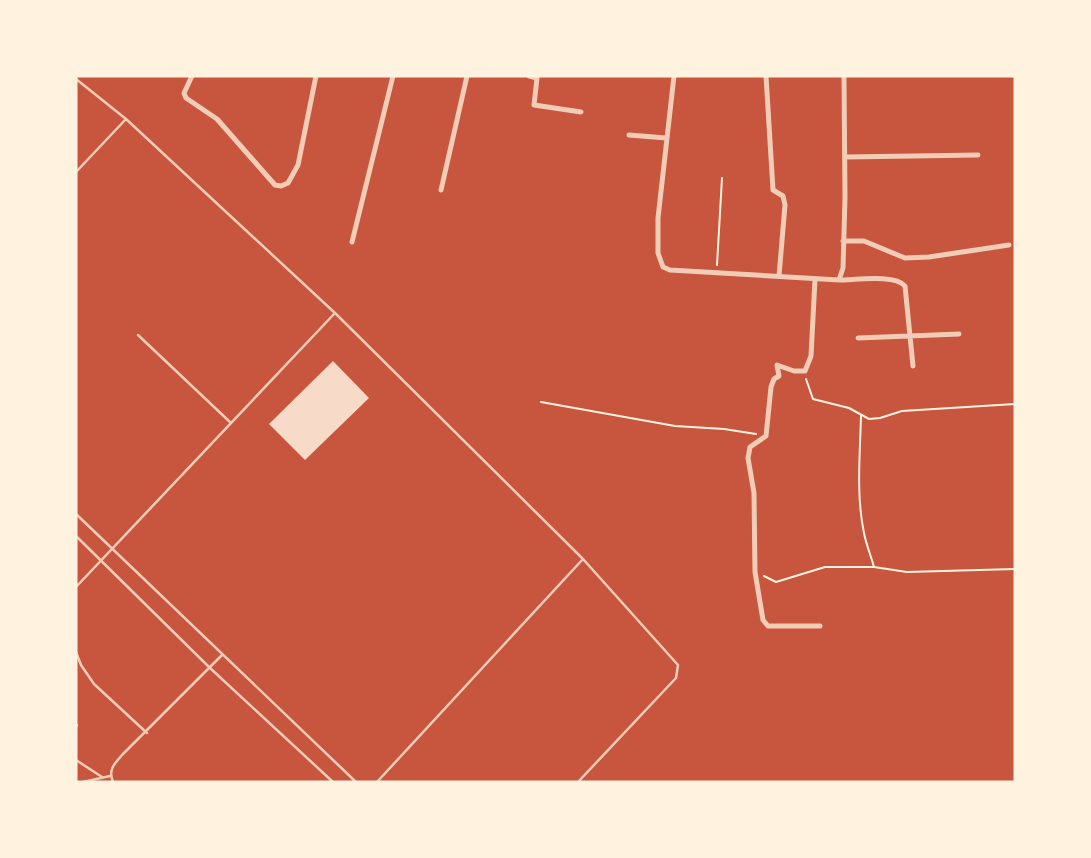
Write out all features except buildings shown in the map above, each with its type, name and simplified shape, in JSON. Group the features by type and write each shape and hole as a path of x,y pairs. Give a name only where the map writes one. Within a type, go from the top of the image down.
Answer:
{"street":[{"path":"192,76 184,92 186,98 217,120 275,185 281,186 288,183 298,165 316,76"},
{"path":"352,242 393,76"},
{"path":"441,190 467,76"},
{"path":"529,76 537,78 534,105 580,112"},
{"path":"674,76 658,218 659,261 663,267 670,270 815,279 900,281 907,293 914,366"},
{"path":"766,76 773,190 782,196 785,205 779,276"},
{"path":"839,280 843,268 846,156 844,76"},
{"path":"629,135 666,138"},
{"path":"846,156 978,155"},
{"path":"843,241 864,241 905,258 929,257 1009,245"},
{"path":"815,279 811,356 805,371 794,371 777,364 778,376 774,379 771,387 766,436 750,447 748,458 754,493 755,572 763,620 768,626 820,626"},
{"path":"858,338 958,334"}],"lane":[{"path":"76,79 126,120 334,313 583,559 678,665 679,672 676,678 578,782"},
{"path":"76,172 126,120"},
{"path":"76,587 334,313"},
{"path":"138,335 231,423"},
{"path":"76,514 356,782"},
{"path":"76,536 210,668 333,782"},
{"path":"377,782 583,559"},
{"path":"76,652 94,684 147,732"},
{"path":"112,782 110,776 112,767 222,655"},
{"path":"76,760 102,777"},
{"path":"83,782 110,776"}],"path":[{"path":"717,272 722,178"},
{"path":"805,371 808,389 813,398 849,408 861,416 880,418 902,411 1015,404"},
{"path":"540,402 675,426 724,429 766,436"},
{"path":"861,416 859,471 862,518 864,536 874,566"},
{"path":"755,572 776,582 825,567 874,566 907,572 1015,569"}]}
